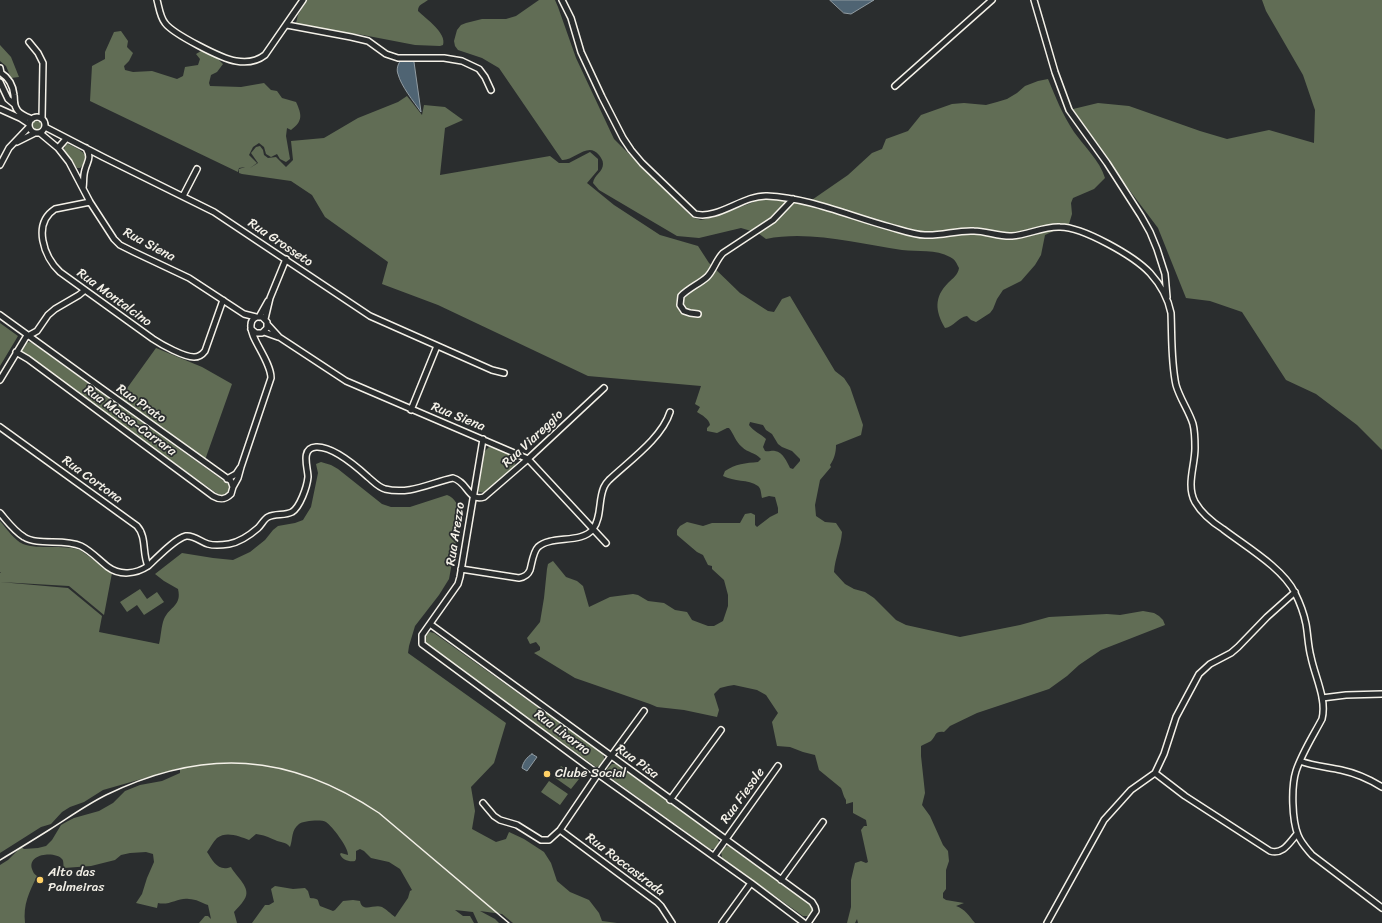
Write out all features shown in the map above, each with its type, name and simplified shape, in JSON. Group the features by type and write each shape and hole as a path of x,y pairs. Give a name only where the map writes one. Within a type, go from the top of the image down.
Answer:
{"street":[{"path":"157,0 166,25 198,45 225,59 248,62 260,59 265,55 303,0"},
{"path":"562,0 571,18 581,52 623,138 642,163 689,210 695,214 706,215 761,196 792,199 838,210 880,224 925,235 974,230 1010,236 1024,235 1059,227 1074,228 1106,243 1141,265 1159,285 1168,300"},
{"path":"896,86 992,0"},
{"path":"1034,0 1055,72 1069,110 1107,163 1141,216 1158,249 1165,274 1171,313 1173,365 1176,385 1192,424 1194,435 1195,451 1191,493 1195,502 1203,513 1281,573 1295,592 1304,614 1309,652 1322,698 1323,712 1322,719 1295,773 1293,785 1294,814 1297,834 1312,855 1382,908"},
{"path":"287,25 351,36 368,41 386,54 398,58 444,58 462,61 479,69 485,77 491,90"},
{"path":"12,144 38,133 45,127 42,119 43,63 38,53 29,42"},
{"path":"0,73 7,77 12,88 14,104"},
{"path":"0,82 8,99 14,104 18,112 32,122"},
{"path":"0,165 5,153 32,122 42,103"},
{"path":"0,109 32,122 42,119"},
{"name":"Rua Siena","path":"32,122 38,133 58,148 73,169 90,202 110,235 120,245 189,278 244,314 257,317"},
{"name":"Rua Grosseto","path":"45,127 103,158 214,212 370,316 492,370 504,373"},
{"path":"58,148 66,139"},
{"path":"83,188 85,170 89,161 89,155 86,148"},
{"path":"89,161 94,158 103,158"},
{"path":"73,169 81,171 85,170"},
{"path":"183,196 197,169"},
{"path":"698,314 684,311 680,305 681,296 709,275 723,252 773,220 792,199"},
{"name":"Rua Montalcino","path":"90,202 55,209 47,217 42,234 47,253 52,263 60,272 153,340 193,357 199,356 205,351 223,300"},
{"path":"260,347 260,339 268,325 265,319 270,298 286,259"},
{"path":"0,380 26,337 37,331 48,315 55,309 85,290"},
{"path":"263,333 256,333 251,327 252,320 257,317 270,298"},
{"name":"Rua Siena","path":"233,487 238,478 271,378 269,368 244,314"},
{"name":"Rua Prato","path":"0,315 231,481 233,487"},
{"path":"257,317 265,319"},
{"name":"Rua Siena","path":"268,325 279,337 346,381 528,459 606,544"},
{"name":"Rua Siena","path":"263,333 279,337"},
{"path":"411,410 437,346"},
{"name":"Rua Massa-Carrara","path":"16,352 39,367 214,496 219,499 223,499 231,494 233,487"},
{"name":"Rua Viareggio","path":"473,497 480,498 488,494 604,388"},
{"path":"462,569 519,578 523,577 529,573 538,547 544,543 582,536 593,529 599,514 604,487 609,480 653,439 668,419 670,412"},
{"name":"Rua Cortona","path":"0,427 137,526 141,531 144,559 148,566"},
{"name":"Rua Arezzo","path":"430,624 458,584 462,569 483,439"},
{"path":"0,513 19,533 26,538 70,543 81,546 98,557 109,568 123,573 134,573 148,566 174,543 184,537 190,536 216,546 237,542 249,535 269,517 285,515 293,511 298,507 308,479 306,457 308,451 314,447 324,448 340,455 376,484 384,488 405,491 453,478 461,481 473,497"},
{"path":"227,479 236,474 241,467"},
{"path":"1047,923 1104,820 1131,790 1155,773 1164,754 1176,717 1199,674 1210,664 1231,653 1267,617 1295,592"},
{"name":"Rua Pisa","path":"430,624 782,880 814,905 816,911 808,923"},
{"name":"Rua Livorno","path":"430,624 422,635 421,641 425,646 598,774 714,856 804,923"},
{"path":"1322,698 1346,695 1382,694"},
{"path":"483,803 494,816 500,820 517,825 541,840 549,840 560,830 598,774 644,711"},
{"path":"670,800 721,730"},
{"path":"1300,761 1311,765 1350,772 1382,787"},
{"name":"Rua Fiesole","path":"714,856 778,766"},
{"path":"1155,773 1185,796 1270,851 1276,852 1283,850 1297,834"},
{"path":"782,880 823,822"},
{"name":"Rua Roccastrada","path":"560,830 657,902 672,923"},
{"path":"722,923 751,883"}],"green space":[{"path":"307,0 428,0 420,5 418,11 439,31 442,36 443,45 415,45 363,35 299,27 296,23 298,15"},
{"path":"539,0 555,0 576,58 614,139 692,217 701,220 714,217 759,200 779,200 806,204 848,175 872,153 882,149 886,139 908,131 921,115 952,104 964,103 986,105 997,102 1007,99 1025,86 1048,79 1066,119 1074,132 1096,160 1105,178 1094,189 1073,198 1071,203 1072,214 1069,224 1045,235 1041,255 1035,265 1021,281 1003,290 990,313 976,322 967,316 964,317 951,326 945,328 939,316 938,299 943,288 956,275 959,268 953,259 945,254 902,250 817,237 800,236 766,239 758,233 741,228 699,238 677,236 599,190 593,183 603,167 603,161 595,151 586,151 571,158 562,160 499,68 482,58 458,50 455,46 454,41 457,30 461,25 482,19 506,19 516,16"},
{"path":"1262,0 1382,0 1382,450 1357,425 1316,394 1286,380 1242,312 1210,301 1186,298 1158,228 1069,110 1098,103 1129,106 1227,139 1269,130 1314,143 1315,110 1303,75 1266,11"},
{"path":"121,31 128,41 127,47 133,53 129,61 124,66 125,70 133,72 152,71 177,79 183,76 185,67 198,65 200,59 196,54 201,51 217,58 223,64 217,72 211,75 209,83 210,86 241,87 264,83 271,90 277,91 282,98 296,102 300,118 295,127 291,130 287,128 286,136 290,159 286,162 280,159 277,154 271,157 266,154 264,147 259,143 253,147 249,155 257,163 250,168 258,163 251,153 256,147 260,146 264,155 268,158 276,157 286,167 293,160 291,141 324,138 358,118 398,102 407,96 422,115 424,105 445,107 463,120 445,128 440,175 550,156 559,163 569,163 590,152 598,159 598,170 587,183 614,205 660,235 698,246 709,263 740,293 768,311 774,312 782,299 790,296 835,371 844,378 850,387 863,425 861,435 836,445 836,451 830,465 831,467 820,480 815,505 816,516 825,522 836,523 842,532 834,572 845,584 854,589 865,592 874,598 896,620 906,625 960,637 1020,625 1049,617 1107,614 1120,615 1143,611 1154,613 1163,620 1165,625 1101,650 1079,665 1049,689 977,713 950,726 944,732 937,733 931,741 921,746 925,793 922,805 930,816 943,845 948,851 949,861 946,870 946,889 943,893 943,898 946,900 964,903 956,906 969,915 975,923 858,923 857,919 855,923 847,923 851,907 851,880 855,863 861,861 866,863 868,862 861,830 864,826 867,826 866,820 853,813 853,802 846,804 841,788 819,770 815,755 790,747 777,746 772,722 778,713 766,695 757,690 734,685 720,688 714,694 719,710 717,717 684,710 657,707 575,678 534,653 540,650 540,647 536,642 530,644 527,638 540,622 548,564 553,561 566,577 577,581 583,586 589,607 610,597 633,594 638,595 648,601 664,603 675,610 687,612 692,620 708,626 714,626 723,621 728,606 728,595 724,580 712,569 712,566 708,565 703,555 697,552 677,535 677,530 680,526 687,522 703,526 712,523 740,523 745,514 751,513 755,515 755,525 757,527 778,513 778,508 775,497 769,496 762,498 758,486 750,482 723,476 725,471 737,465 758,462 761,459 742,447 729,428 717,433 707,431 707,428 710,425 705,417 697,412 700,407 695,404 701,386 588,376 438,305 382,284 388,262 325,217 312,195 291,181 239,173 239,169 245,167 239,168 238,172 90,101 92,66 105,59 105,52 114,32","holes":["750,422 763,425 766,430 772,434 778,444 792,451 800,459 793,469 790,468 780,453 765,451 763,447 766,439 749,425"]},
{"path":"0,45 11,57 19,77 11,78 6,66 0,61"},
{"path":"32,122 40,122 42,125 37,131 32,129 31,126"},
{"path":"68,144 77,148 86,156 84,164 80,168 77,168 64,150 65,145"},
{"path":"0,323 18,336 0,366"},
{"path":"29,342 228,484 228,493 224,496 219,495 23,354 22,346"},
{"path":"156,348 202,367 232,384 205,460 120,398"},
{"path":"489,447 508,453 516,461 514,467 485,493 479,492 478,489 484,452"},
{"path":"321,462 338,469 382,504 391,507 410,507 447,495 456,503 461,514 449,579 439,595 415,626 408,653 506,723 494,763 471,787 475,811 472,829 496,842 506,839 509,832 524,839 544,852 551,863 557,881 570,892 589,900 599,913 602,921 617,923 513,923 502,914 480,911 495,919 499,923 478,923 473,912 455,910 463,916 470,916 474,923 252,923 265,905 269,905 274,902 271,889 275,886 293,889 305,888 308,891 310,898 317,899 320,906 333,911 343,901 353,900 360,901 363,907 382,907 395,917 408,898 410,891 412,890 400,869 389,862 371,858 360,849 356,851 355,861 348,861 344,859 340,854 348,855 348,852 340,837 326,822 316,821 304,822 296,826 293,832 290,847 285,843 256,834 249,840 237,836 224,835 214,841 207,852 219,867 231,867 245,887 246,896 234,912 237,923 199,923 205,916 208,916 211,919 208,905 194,900 181,899 162,904 158,903 157,908 136,903 142,894 154,862 153,854 146,852 121,855 115,860 91,866 64,868 63,860 59,856 49,854 38,857 32,864 34,874 37,876 29,893 26,904 25,923 0,923 0,865 8,860 21,847 24,849 46,846 52,840 61,825 68,821 99,811 113,803 125,791 140,785 162,781 180,773 180,768 103,790 84,802 70,807 62,812 51,824 41,827 0,853 0,582 68,588 102,616 99,632 159,644 164,619 177,603 179,595 178,589 155,574 182,553 233,560 250,552 265,540 278,526 303,520 311,507 318,473 316,464"},
{"path":"0,521 14,537 23,544 36,547 66,547 80,550 112,573 104,615 69,586 0,582"},
{"path":"140,589 147,599 157,592 164,602 144,615 137,605 127,612 120,602"},
{"path":"430,632 434,633 603,754 605,761 601,766 596,767 426,644 424,639 425,636"},
{"path":"612,764 616,764 717,836 719,842 717,847 715,849 710,849 608,776 607,769"},
{"path":"561,766 579,779 571,789 554,777"},
{"path":"549,781 568,794 560,805 541,792"},
{"path":"728,846 812,905 813,909 811,915 803,916 722,858 721,851"}],"water":[{"path":"830,0 874,0 851,14 844,13"},
{"path":"402,59 411,60 414,62 421,112 402,84 397,72 398,64"},
{"path":"532,754 537,757 527,771 522,768 528,757"}],"railway":[{"path":"0,860 84,807 106,795 142,780 178,769 212,764 246,764 279,768 312,778 345,793 379,813 509,923"}],"place":[{"name":"Clube Social","path":"547,774"},
{"name":"Alto das Palmeiras","path":"40,880"}]}
